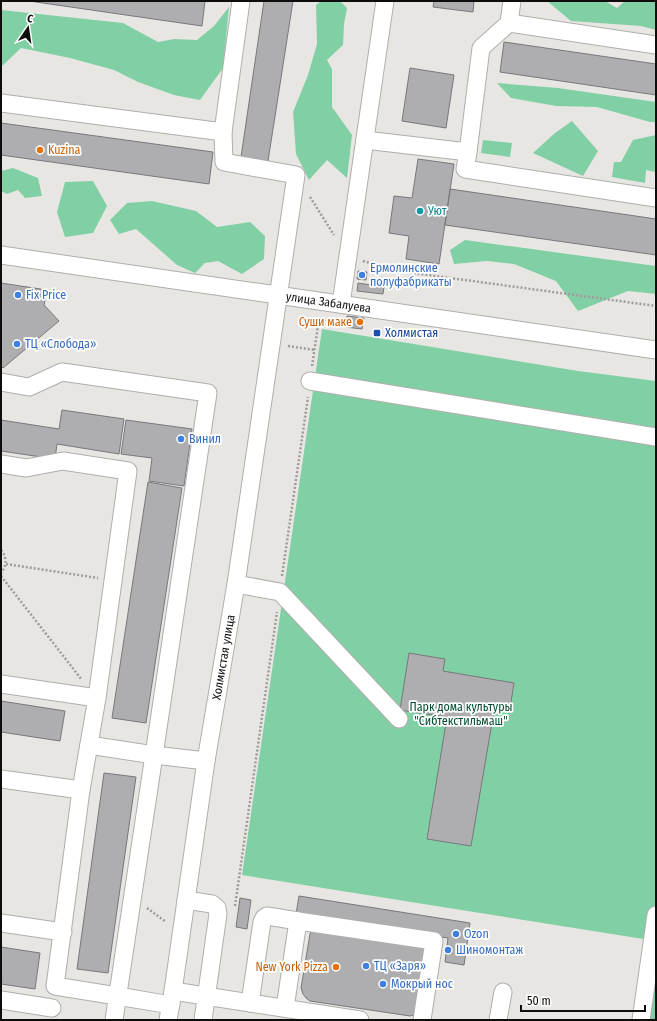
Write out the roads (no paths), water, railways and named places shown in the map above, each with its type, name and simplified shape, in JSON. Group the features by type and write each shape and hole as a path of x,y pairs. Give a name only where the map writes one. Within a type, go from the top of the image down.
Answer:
{"street":[{"path":"1,103 223,132 240,1"},
{"path":"341,304 385,1"},
{"path":"512,1 509,23 481,48 465,169 656,198"},
{"path":"509,23 656,45"},
{"name":"Холмистая улица","path":"171,1005 206,761 236,584 296,175 224,162 223,132"},
{"path":"365,140 468,152"},
{"name":"улица Забалуева","path":"1,255 656,350"},
{"path":"1,382 29,387 62,372 208,393 114,1020"},
{"path":"310,381 656,437"},
{"path":"1,464 26,468 63,461 128,471 97,698 81,790 51,1014 1,1000"},
{"path":"236,584 280,592 399,719"},
{"path":"1,684 97,698"},
{"path":"89,745 206,761"},
{"path":"1,779 81,790"},
{"path":"186,900 212,904 217,908 218,914 203,1020"},
{"path":"641,1020 656,915"},
{"path":"250,1003 262,922 267,916 434,941 422,1020"},
{"path":"285,1008 298,921"},
{"path":"1,923 62,932"},
{"path":"55,986 171,1005 207,996 360,1020"},
{"path":"498,1020 503,992"}],"place":[{"name":"Kuzina","path":"40,150"},
{"name":"Уют","path":"420,211"},
{"name":"Ермолинские полуфабрикаты","path":"362,275"},
{"name":"Fix Price","path":"18,295"},
{"name":"Суши маке","path":"360,322"},
{"name":"Холмистая","path":"377,333"},
{"name":"ТЦ «Слобода»","path":"17,344"},
{"name":"Винил","path":"181,439"},
{"name":"Ozon","path":"456,934"},
{"name":"Шиномонтаж","path":"448,950"},
{"name":"ТЦ «Заря»","path":"366,966"},
{"name":"New York Pizza","path":"336,967"},
{"name":"Мокрый нос","path":"383,984"}],"park label":[{"name":"Парк дома культуры \"Сибтекстильмаш\"","path":"461,714"}]}
